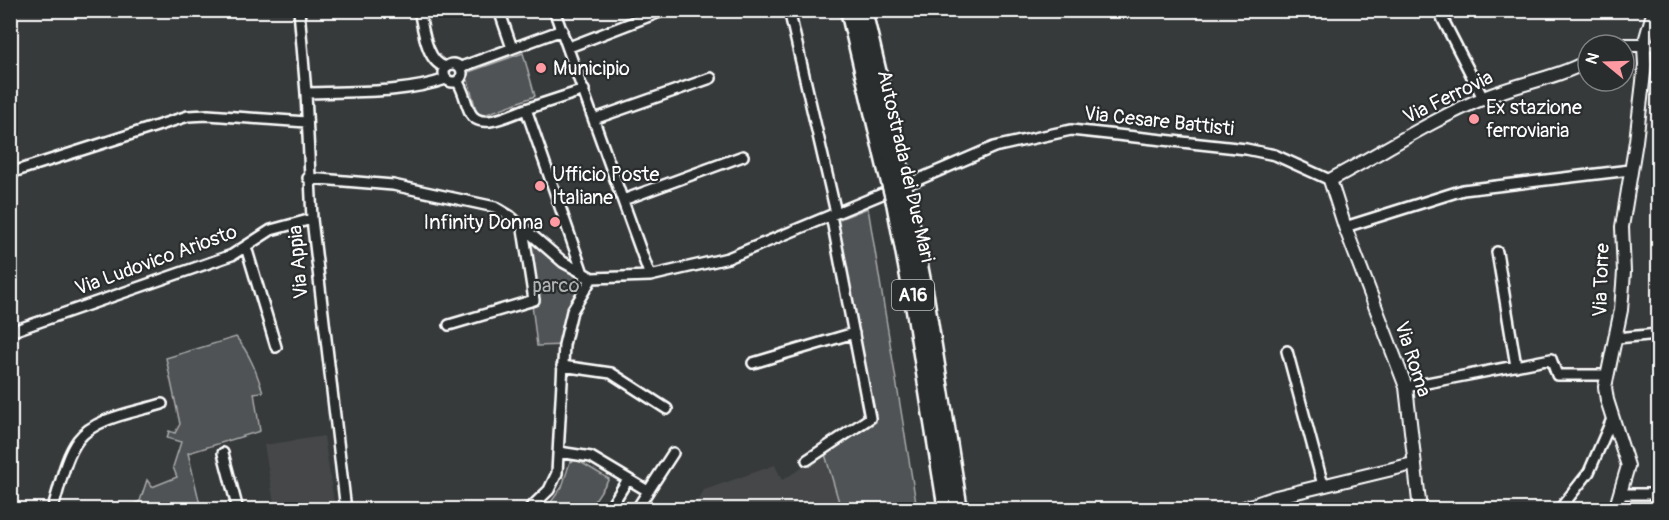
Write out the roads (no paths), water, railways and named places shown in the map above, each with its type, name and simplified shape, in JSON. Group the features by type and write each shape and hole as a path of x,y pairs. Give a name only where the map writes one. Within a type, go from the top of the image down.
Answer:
{"highway":[{"name":"Autostrada dei Due Mari","path":"849,10 892,163"},
{"name":"Autostrada dei Due Mari","path":"863,10 892,163 894,199 959,510"},
{"name":"Autostrada dei Due Mari","path":"935,393 947,510"}],"street":[{"name":"Via Appia","path":"299,10 306,93 308,177 346,510"},
{"path":"419,10 434,59 446,68 447,79"},
{"path":"499,10 512,48"},
{"path":"554,10 569,46 650,276"},
{"path":"569,46 664,10"},
{"path":"789,10 834,214 870,418 807,460"},
{"path":"1438,10 1483,98"},
{"name":"Via Torre","path":"1615,510 1628,466 1607,400 1606,375 1617,338 1624,282 1622,227 1645,65 1644,45 1654,10"},
{"path":"460,68 562,30"},
{"path":"1636,45 1659,45"},
{"path":"446,68 454,64 460,68 462,76 457,81"},
{"name":"Via Ferrovia","path":"1330,180 1483,98 1516,85 1560,74 1576,67"},
{"path":"594,119 711,78"},
{"path":"306,93 363,91 433,83 447,79 457,81"},
{"path":"457,81 470,113 476,120 485,122 584,90"},
{"path":"526,109 588,277 572,310 562,366 557,473 549,490 528,510"},
{"path":"10,173 188,116 208,115 306,122"},
{"name":"Via Cesare Battisti","path":"915,181 994,147 1071,130 1246,149 1275,155 1330,180"},
{"path":"623,200 743,156"},
{"path":"1345,227 1463,190 1630,170"},
{"path":"308,177 393,185 495,207 510,216 523,229 588,277 650,276 728,258 834,214 894,199"},
{"name":"Via Roma","path":"1330,180 1345,227 1406,387 1420,510"},
{"name":"Via Ludovico Ariosto","path":"10,332 232,255 271,230 312,219"},
{"path":"449,325 534,300 523,229"},
{"path":"246,247 276,347"},
{"path":"1497,252 1516,366"},
{"path":"753,363 854,333"},
{"path":"1617,338 1659,334"},
{"path":"1287,351 1323,485"},
{"path":"1406,387 1551,359 1557,375 1606,375"},
{"path":"562,366 611,373 667,409"},
{"path":"52,510 73,450 85,432 102,423 162,404"},
{"path":"1559,510 1589,472 1612,419"},
{"path":"559,452 591,457 648,491"},
{"path":"223,453 238,510"},
{"path":"636,510 673,453"},
{"path":"1238,510 1323,485 1413,464"},
{"path":"612,510 610,508 628,479"},
{"path":"1621,494 1659,494"}],"place":[{"name":"Municipio","path":"541,68"},
{"name":"Ex stazione ferroviaria","path":"1474,119"},
{"name":"Ufficio Poste Italiane","path":"540,186"},
{"name":"Infinity Donna","path":"555,222"}],"park label":[{"name":"parco","path":"556,285"}]}
